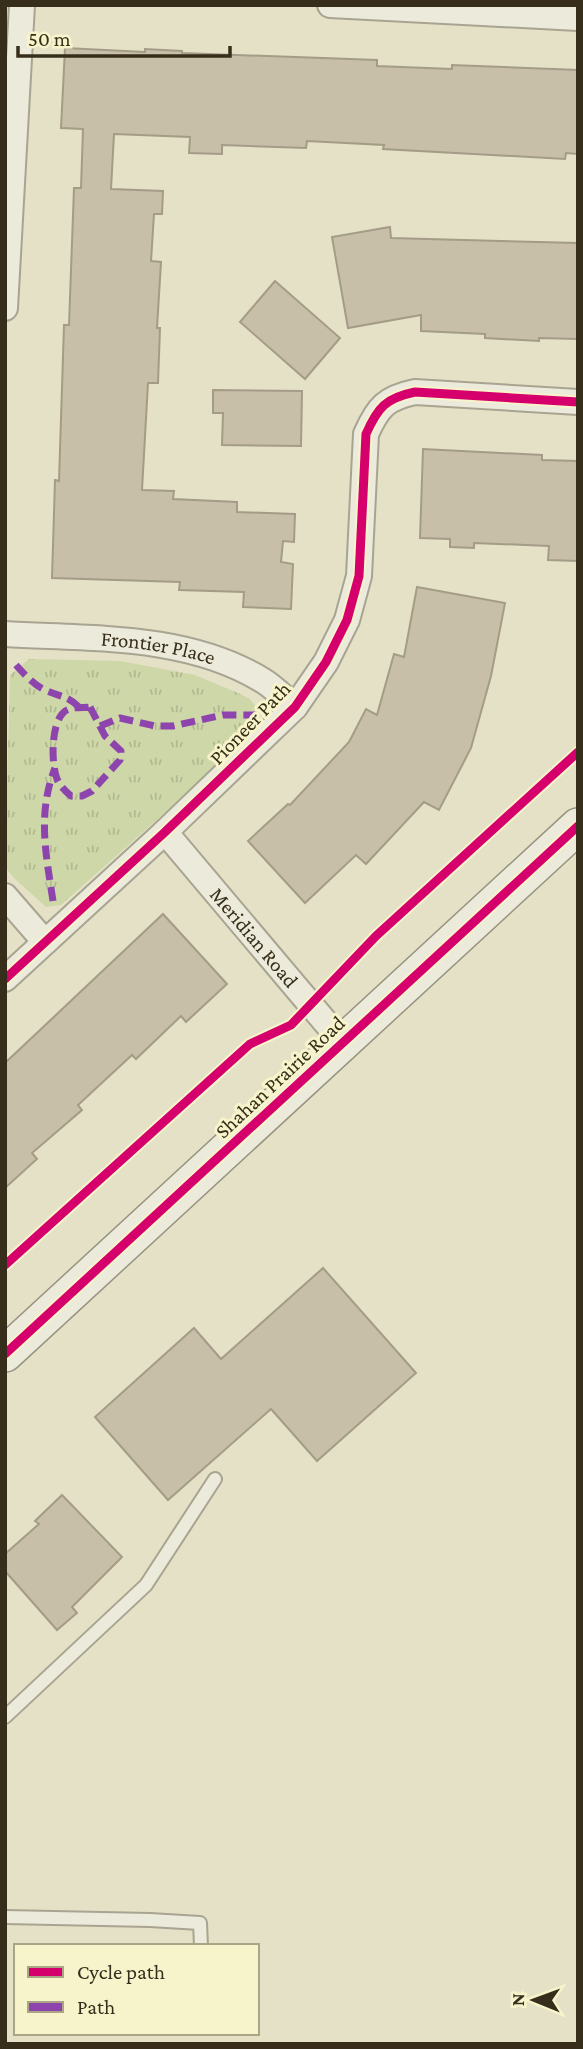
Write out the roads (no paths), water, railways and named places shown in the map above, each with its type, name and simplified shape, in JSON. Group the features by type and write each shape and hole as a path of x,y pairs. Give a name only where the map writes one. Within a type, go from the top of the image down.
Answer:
{"street":[{"path":"5,308 22,5"},
{"path":"330,5 578,18"},
{"name":"Pioneer Path","path":"5,978 165,832 295,707 326,662 347,620 359,576 366,434 373,418 384,405 397,396 415,392 578,402"},
{"name":"Frontier Place","path":"5,634 149,643 184,649 216,659 262,680 295,707"},
{"name":"Shahan Prairie Road","path":"5,1354 578,826"},
{"name":"Meridian Road","path":"165,832 343,1042"},
{"path":"5,897 46,943"}],"lane":[{"path":"5,1717 146,1585 215,1479"},
{"path":"5,1917 200,1923 201,1944"}]}
